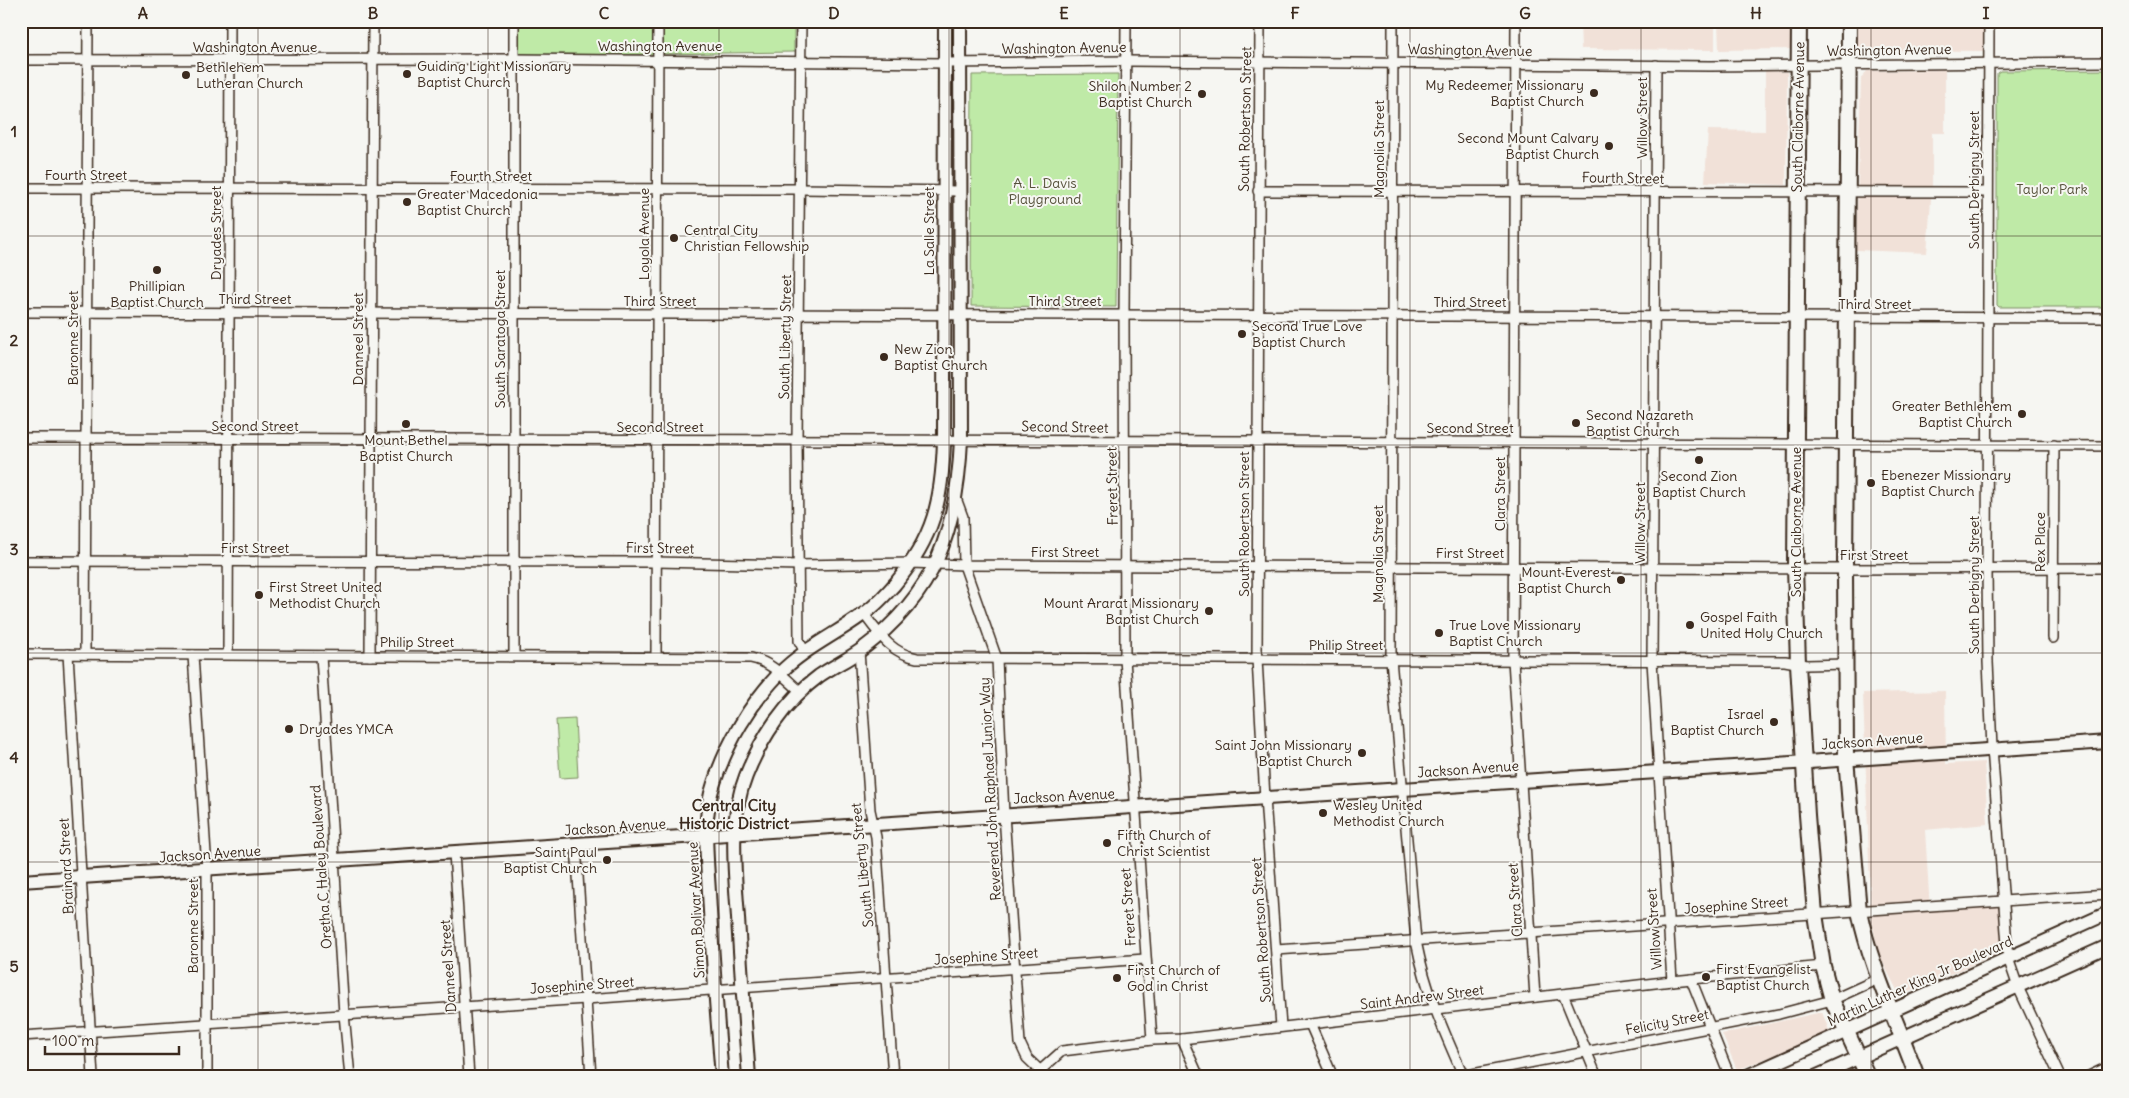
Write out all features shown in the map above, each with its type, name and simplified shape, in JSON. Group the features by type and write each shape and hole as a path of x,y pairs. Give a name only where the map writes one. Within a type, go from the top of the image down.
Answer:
{"main road":[{"name":"South Claiborne Avenue","path":"1799,21 1795,567 1804,761 1815,914 1823,966 1832,1000 1866,1075"},
{"path":"1849,21 1845,569 1846,758 1859,911 1863,933 1889,1010 1917,1074"}],"street":[{"name":"Baronne Street","path":"85,654 88,21"},
{"name":"Dryades Street","path":"228,654 230,21"},
{"name":"Danneel Street","path":"370,656 373,21"},
{"name":"South Saratoga Street","path":"514,21 514,656"},
{"name":"Loyola Avenue","path":"656,657 658,21"},
{"name":"South Liberty Street","path":"801,21 797,441 799,641 805,652"},
{"name":"La Salle Street","path":"944,441 945,21"},
{"path":"749,1077 734,835 746,777 770,729 801,692 818,677 859,651 880,634 914,598 936,564 947,537 956,496 959,477 960,440 960,21"},
{"name":"Freret Street","path":"1126,21 1124,315 1126,659 1152,1040"},
{"name":"South Robertson Street","path":"1260,21 1258,659 1265,798 1281,1027"},
{"name":"Magnolia Street","path":"1393,21 1391,659 1416,941 1422,974 1434,1009 1462,1076"},
{"name":"Clara Street","path":"1516,21 1513,660 1535,997"},
{"name":"South Derbigny Street","path":"1988,21 1986,569 1992,748 2008,958 2018,987 2060,1077"},
{"name":"Washington Avenue","path":"21,60 514,59 945,63 1127,61 1516,66 2108,62"},
{"name":"Willow Street","path":"1656,65 1652,661 1672,981"},
{"name":"Fourth Street","path":"21,188 960,191"},
{"name":"Fourth Street","path":"1258,191 1987,192"},
{"name":"Third Street","path":"21,312 799,316 1258,315 2108,318"},
{"name":"Second Street","path":"21,438 658,441 1392,441 2108,446"},
{"name":"Simon Bolivar Avenue","path":"722,1077 706,836 713,786 724,756 747,715 780,673 805,652 864,614 891,588 911,563 929,532 936,510 941,489 944,441"},
{"name":"Rex Place","path":"2053,638 2054,446"},
{"name":"Reverend John Raphael Junior Way","path":"956,496 963,517 964,565 997,659 1004,815 1020,1043 1026,1058 1040,1075"},
{"name":"First Street","path":"21,561 656,562 799,565 911,563 1126,566 1795,567 1845,569 2108,568"},
{"name":"Philip Street","path":"864,614 888,644 907,656 997,659 1786,661 1798,664 1846,664"},
{"name":"South Liberty Street","path":"859,651 870,810 876,836 893,1077"},
{"name":"Philip Street","path":"21,654 751,658 762,660 801,692"},
{"name":"Brainard Street","path":"68,654 93,1077"},
{"name":"Baronne Street","path":"193,655 207,870 207,1077"},
{"name":"Oretha C Haley Boulevard","path":"321,656 344,1014 350,1077"},
{"name":"Jackson Avenue","path":"21,882 1992,748 2108,742"},
{"path":"576,845 591,1077"},
{"name":"Danneel Street","path":"454,853 469,1077"},
{"name":"Josephine Street","path":"1276,950 2108,894"},
{"name":"Martin Luther King Jr Boulevard","path":"1745,1077 1889,1010 2108,913"},
{"path":"1815,1077 2108,946"},
{"name":"Josephine Street","path":"21,1036 586,999 1145,959"},
{"name":"Saint Andrew Street","path":"1040,1075 1062,1051 1152,1040 1182,1039 1672,981 1823,966"},
{"name":"Felicity Street","path":"1462,1076 1779,1014 1832,1000 1878,979"},
{"path":"1691,980 1730,1077"},
{"path":"1563,994 1597,1077"},
{"path":"1310,1024 1333,1077"},
{"path":"1182,1039 1199,1077"},
{"path":"2087,1077 2108,1067"}],"shaded area":[{"path":"1580,21 1715,21 1715,50 1581,49"},
{"path":"1718,21 1793,21 1793,49 1719,50"},
{"path":"1856,21 1985,21 1985,51 1855,50"},
{"path":"1945,70 1945,133 1932,133 1932,186 1927,253 1856,250 1861,78 1867,71"},
{"path":"1765,71 1787,72 1786,185 1705,182 1708,130 1765,131"},
{"path":"1945,691 1946,764 1984,762 1988,824 1925,830 1930,910 2000,905 2005,950 1900,996 1878,953 1871,916 1863,693"},
{"path":"1822,1012 1830,1033 1737,1070 1722,1034"}],"green space":[{"path":"519,21 794,21 794,52 519,56"},
{"name":"Taylor Park","path":"2108,70 2108,307 1999,307 1997,305 1997,73 2000,71"},
{"name":"A. L. Davis Playground","path":"1118,74 1116,307 971,306 972,75"},
{"path":"575,719 578,777 560,778 556,720"}],"place":[{"name":"Guiding Light Missionary Baptist Church","path":"407,74"},
{"name":"Bethlehem Lutheran Church","path":"186,75"},
{"name":"My Redeemer Missionary Baptist Church","path":"1594,93"},
{"name":"Shiloh Number 2 Baptist Church","path":"1202,94"},
{"name":"Second Mount Calvary Baptist Church","path":"1609,146"},
{"name":"Greater Macedonia Baptist Church","path":"407,202"},
{"name":"Central City Christian Fellowship","path":"674,238"},
{"name":"Phillipian Baptist Church","path":"157,270"},
{"name":"Second True Love Baptist Church","path":"1242,334"},
{"name":"New Zion Baptist Church","path":"884,357"},
{"name":"Greater Bethlehem Baptist Church","path":"2022,414"},
{"name":"Second Nazareth Baptist Church","path":"1576,423"},
{"name":"Mount Bethel Baptist Church","path":"406,424"},
{"name":"Second Zion Baptist Church","path":"1699,460"},
{"name":"Ebenezer Missionary Baptist Church","path":"1871,483"},
{"name":"Mount Everest Baptist Church","path":"1621,580"},
{"name":"First Street United Methodist Church","path":"259,595"},
{"name":"Mount Ararat Missionary Baptist Church","path":"1209,611"},
{"name":"Gospel Faith United Holy Church","path":"1690,625"},
{"name":"True Love Missionary Baptist Church","path":"1439,633"},
{"name":"Israel Baptist Church","path":"1774,722"},
{"name":"Dryades YMCA","path":"289,729"},
{"name":"Saint John Missionary Baptist Church","path":"1362,753"},
{"name":"Wesley United Methodist Church","path":"1323,813"},
{"name":"Fifth Church of Christ Scientist","path":"1107,843"},
{"name":"Saint Paul Baptist Church","path":"607,860"},
{"name":"First Evangelist Baptist Church","path":"1706,977"},
{"name":"First Church of God in Christ","path":"1117,978"}],"district":[{"name":"Central City Historic District","path":"734,814"}]}
